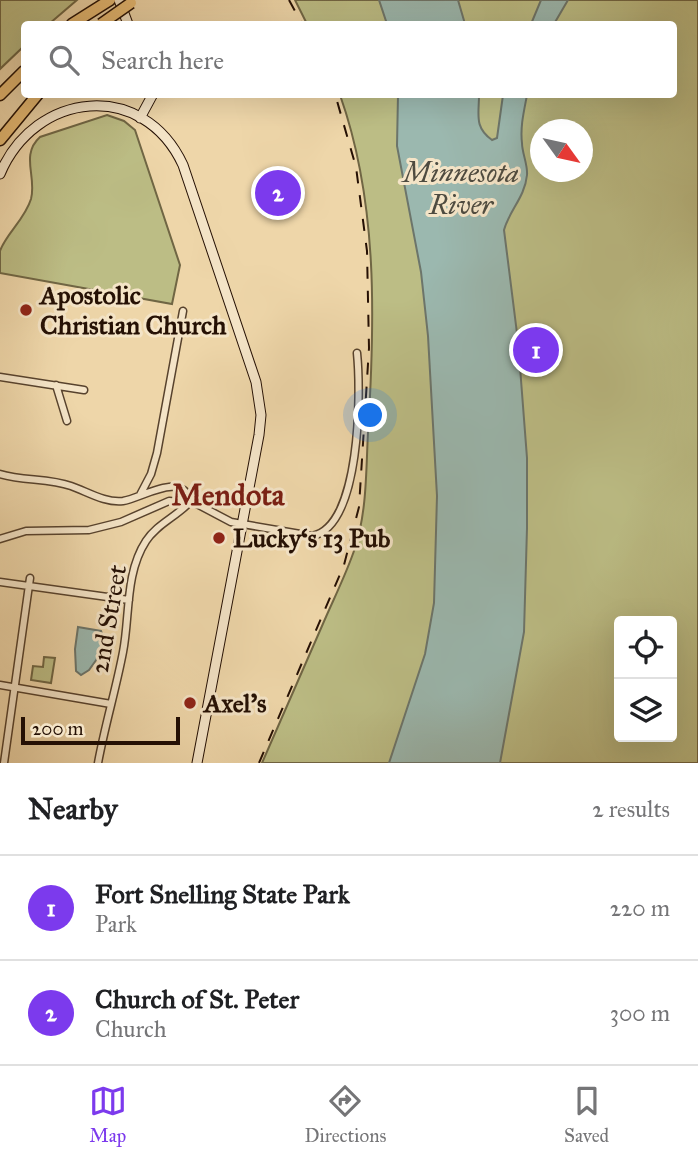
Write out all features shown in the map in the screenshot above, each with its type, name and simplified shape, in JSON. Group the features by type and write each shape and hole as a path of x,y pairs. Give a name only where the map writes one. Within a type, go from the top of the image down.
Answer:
{"highway":[{"path":"77,21 110,0"},
{"path":"105,21 129,1"},
{"path":"0,86 21,67"},
{"path":"0,95 21,74"},
{"path":"0,128 28,98"},
{"path":"0,140 35,98"}],"main road":[{"path":"128,21 129,1"},
{"path":"140,118 151,98"},
{"path":"0,174 21,138 34,126 57,113 74,108 98,106 122,110 140,118 164,136 183,165 257,382 260,428 198,763"}],"street":[{"path":"140,495 151,474 157,453 183,311"},
{"path":"0,539 26,531 89,530 121,522 169,501 200,505 231,522 312,536 321,535 329,528 344,499 352,471 360,398 358,353"},
{"path":"0,377 84,390"},
{"path":"56,385 67,421"},
{"path":"0,474 67,484 107,500 124,500 169,486 184,490 190,502"},
{"name":"2nd Street","path":"98,763 124,650 129,600 137,561 158,526 174,517 190,502"},
{"path":"0,582 30,582 129,600"},
{"path":"4,763 30,582"},
{"path":"0,685 111,704"}],"green space":[{"path":"0,0 77,0 52,21 21,21 21,49 0,69"},
{"path":"295,0 698,0 698,763 262,763 348,568 359,534 364,505 372,304 371,262 361,177 341,98 677,98 677,21 306,21"},
{"path":"107,115 124,121 135,130 180,265 172,304 0,273 0,251 31,199 30,159 34,144 40,137"},
{"path":"44,657 55,658 51,683 31,680 33,666 43,667"}],"water":[{"path":"379,0 458,0 464,21 386,21"},
{"path":"541,0 568,0 556,21 532,21"},
{"name":"Minnesota River","path":"398,98 479,98 480,125 492,140 497,138 503,98 526,98 522,131 522,147 527,167 526,183 504,230 518,341 527,458 524,632 500,763 389,763 425,654 434,603 437,496 428,336 421,272 397,146"},
{"path":"78,627 101,631 108,650 81,675 76,671"}],"railway":[{"path":"289,0 300,21"},
{"path":"259,763 344,565 359,507 369,348 367,251 356,167 336,98"}],"place":[{"name":"Church of St. Peter","path":"278,193"},
{"name":"Apostolic Christian Church","path":"26,310"},
{"name":"Fort Snelling State Park","path":"536,350"},
{"name":"Lucky‘s 13 Pub","path":"219,538"},
{"name":"Axel's","path":"190,703"}],"district":[{"name":"Mendota","path":"228,495"}]}
